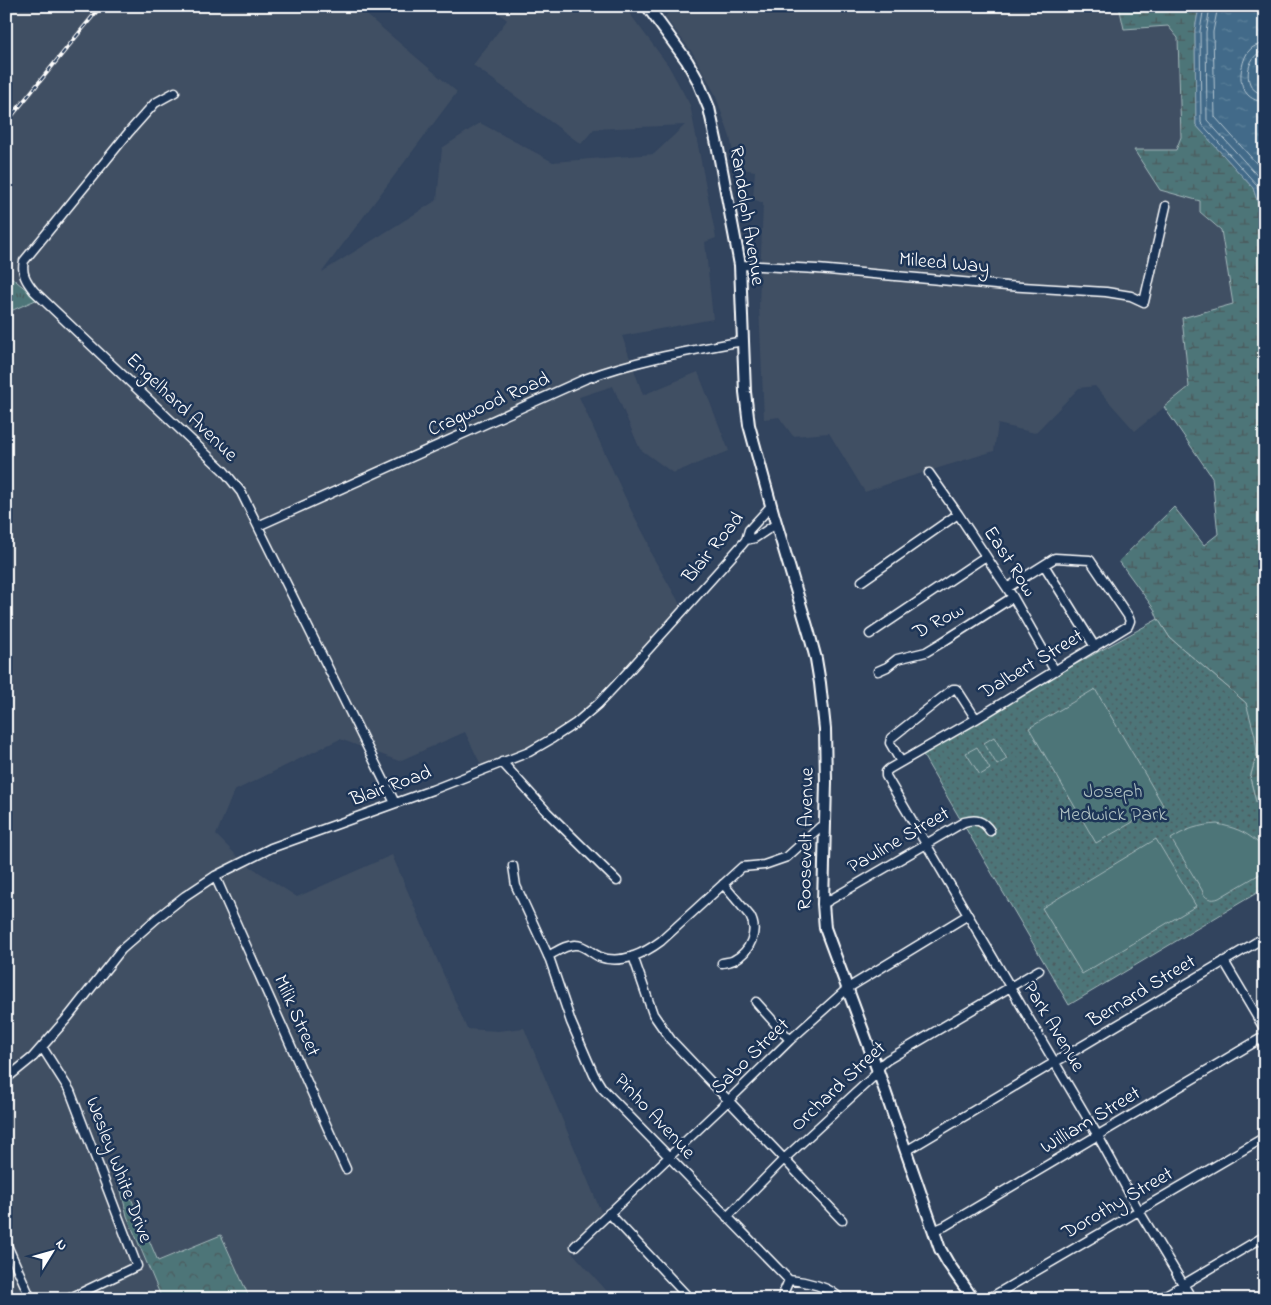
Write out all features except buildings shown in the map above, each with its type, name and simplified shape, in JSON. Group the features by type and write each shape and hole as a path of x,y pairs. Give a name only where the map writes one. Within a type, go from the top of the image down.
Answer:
{"main road":[{"name":"Randolph Avenue","path":"647,6 698,79 713,123 740,265 746,402 749,425 771,506"},
{"name":"Roosevelt Avenue","path":"771,506 809,633 820,683 825,729 826,782 823,904 826,928 940,1249 973,1299"}],"street":[{"name":"Engelhard Avenue","path":"175,92 155,103 129,132 24,261 26,281 34,291 224,471 240,492 395,804"},
{"name":"Mileed Way","path":"740,265 817,269 1007,286 1106,292 1131,296 1144,302 1166,206"},
{"name":"Cragwood Road","path":"258,526 592,376 646,360 743,341"},
{"name":"East Row","path":"929,473 1013,597 1055,671"},
{"name":"Blair Road","path":"6,1079 33,1058 121,950 185,896 215,876 272,848 395,804 529,752 576,723 598,704 746,540 748,530 771,506"},
{"path":"862,580 958,514"},
{"path":"746,540 754,538 776,524"},
{"path":"870,634 986,556"},
{"name":"Dalbert Street","path":"886,772 1128,626 1130,621 1128,616 1090,560 1055,558 1044,565"},
{"path":"1007,588 1044,565 1095,646"},
{"name":"D Row","path":"878,671 897,660 926,652 941,644 1013,597"},
{"path":"901,762 890,743 891,738 953,689 958,691 976,718"},
{"path":"502,762 547,812 617,881"},
{"name":"Park Avenue","path":"886,772 887,779 1192,1299"},
{"name":"Pauline Street","path":"823,904 964,822 972,820 986,824 990,832"},
{"path":"548,956 571,945 579,945 599,956 622,959 653,947 742,867 764,865 787,857 820,827 825,827"},
{"name":"Pinho Avenue","path":"513,866 516,886 548,956 571,1022 598,1082 789,1280"},
{"name":"Milik Street","path":"215,876 346,1169"},
{"path":"722,963 735,960 746,950 752,940 754,931 750,916 723,884"},
{"name":"Sabo Street","path":"575,1246 790,1040 848,988 968,915"},
{"name":"Bernard Street","path":"906,1151 1265,937"},
{"path":"633,956 653,1014 671,1040 842,1220"},
{"path":"1224,961 1265,1030"},
{"name":"Orchard Street","path":"727,1217 784,1159 873,1077 887,1060 1039,970"},
{"path":"756,1002 790,1040"},
{"name":"William Street","path":"933,1231 945,1226 1265,1036"},
{"name":"Wesley White Drive","path":"42,1047 70,1091 137,1266 68,1299"},
{"name":"Dorothy Street","path":"988,1299 1265,1138"},
{"path":"609,1213 690,1299"},
{"path":"1159,1299 1265,1236"},
{"path":"6,1243 30,1299"},
{"path":"781,1299 789,1280 800,1281 831,1290 840,1299"}],"shaded area":[{"path":"6,6 356,6 457,92 322,272 437,200 442,148 480,123 553,162 654,154 685,125 594,129 581,144 473,65 507,20 491,6 624,6 668,65 690,105 716,238 705,242 713,319 622,336 643,395 698,372 729,451 673,473 640,449 613,386 579,397 631,510 648,542 651,554 684,611 565,732 483,769 465,732 399,761 340,739 234,791 216,835 242,861 297,897 392,855 467,1029 498,1031 524,1028 604,1219 571,1251 614,1299 6,1299 6,313 38,299 6,273"},
{"path":"674,6 1119,6 1125,29 1168,26 1178,38 1181,137 1176,150 1134,150 1160,190 1200,201 1200,212 1221,230 1233,304 1182,318 1189,387 1135,431 1095,386 1079,388 1035,433 998,424 994,451 865,492 829,433 793,436 779,417 764,419 759,305 763,203 753,199 755,171 736,168 730,137 715,94 694,55 665,17"}],"green space":[{"path":"1119,6 1199,6 1195,30 1196,125 1253,188 1265,225 1265,803 1256,802 1250,778 1257,753 1246,703 1170,638 1154,609 1119,561 1174,507 1204,545 1218,534 1212,477 1164,407 1189,387 1182,318 1233,304 1221,230 1200,212 1200,201 1160,190 1134,150 1176,150 1181,137 1178,38 1168,26 1124,29"},
{"path":"6,273 38,299 6,313"},
{"name":"Joseph Medwick Park","path":"1158,619 1170,638 1246,703 1255,736 1257,753 1250,778 1256,802 1265,803 1265,888 1069,1005 921,752 976,719"},
{"path":"1095,689 1163,805 1096,843 1029,728"},
{"path":"994,737 1007,759 997,765 984,743"},
{"path":"977,747 990,769 980,775 966,753"},
{"path":"1217,824 1243,832 1262,846 1265,850 1265,871 1219,898 1211,899 1206,897 1171,839 1193,828"},
{"path":"1156,839 1196,906 1082,974 1042,908"},
{"path":"113,1156 158,1261 221,1235 250,1299 162,1299 127,1216"}],"water":[{"path":"1199,6 1265,6 1265,53 1259,78 1265,86 1265,225 1253,188 1196,125 1195,30"}],"railway":[{"path":"6,123 101,6"},
{"path":"6,1287 11,1299"}]}
